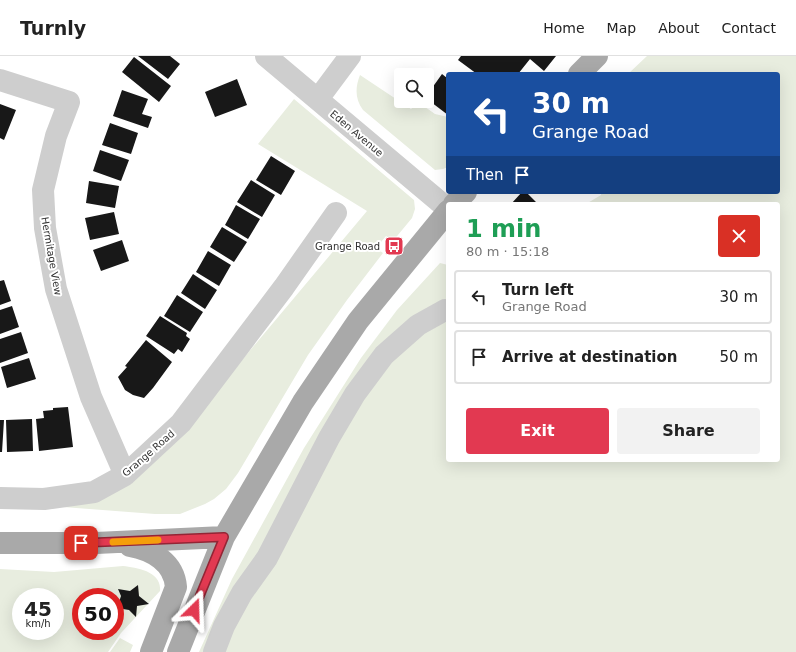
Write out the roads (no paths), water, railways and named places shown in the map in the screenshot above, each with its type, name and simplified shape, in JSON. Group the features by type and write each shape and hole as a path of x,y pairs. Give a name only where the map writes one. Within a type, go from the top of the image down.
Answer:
{"main road":[{"path":"581,72 597,56"},
{"path":"456,202 464,194"},
{"path":"178,652 224,537 303,402 358,321 446,212"},
{"path":"0,543 96,543 224,537"},
{"path":"96,543 126,545 147,551 162,560 176,579 176,587 151,652"}],"street":[{"name":"Eden Avenue","path":"266,56 446,208"},
{"path":"318,99 350,56"},
{"name":"Hermitage View","path":"0,80 69,102 56,136 43,190 46,228 56,289 91,397 125,475"},
{"name":"Grange Road","path":"0,498 44,499 94,492 125,475 182,423 284,287 336,213"},
{"path":"214,652 224,626 242,593 267,558 329,438 356,394 384,355 418,325 445,310"}],"place":[{"name":"Grange Road","path":"394,246"}]}
